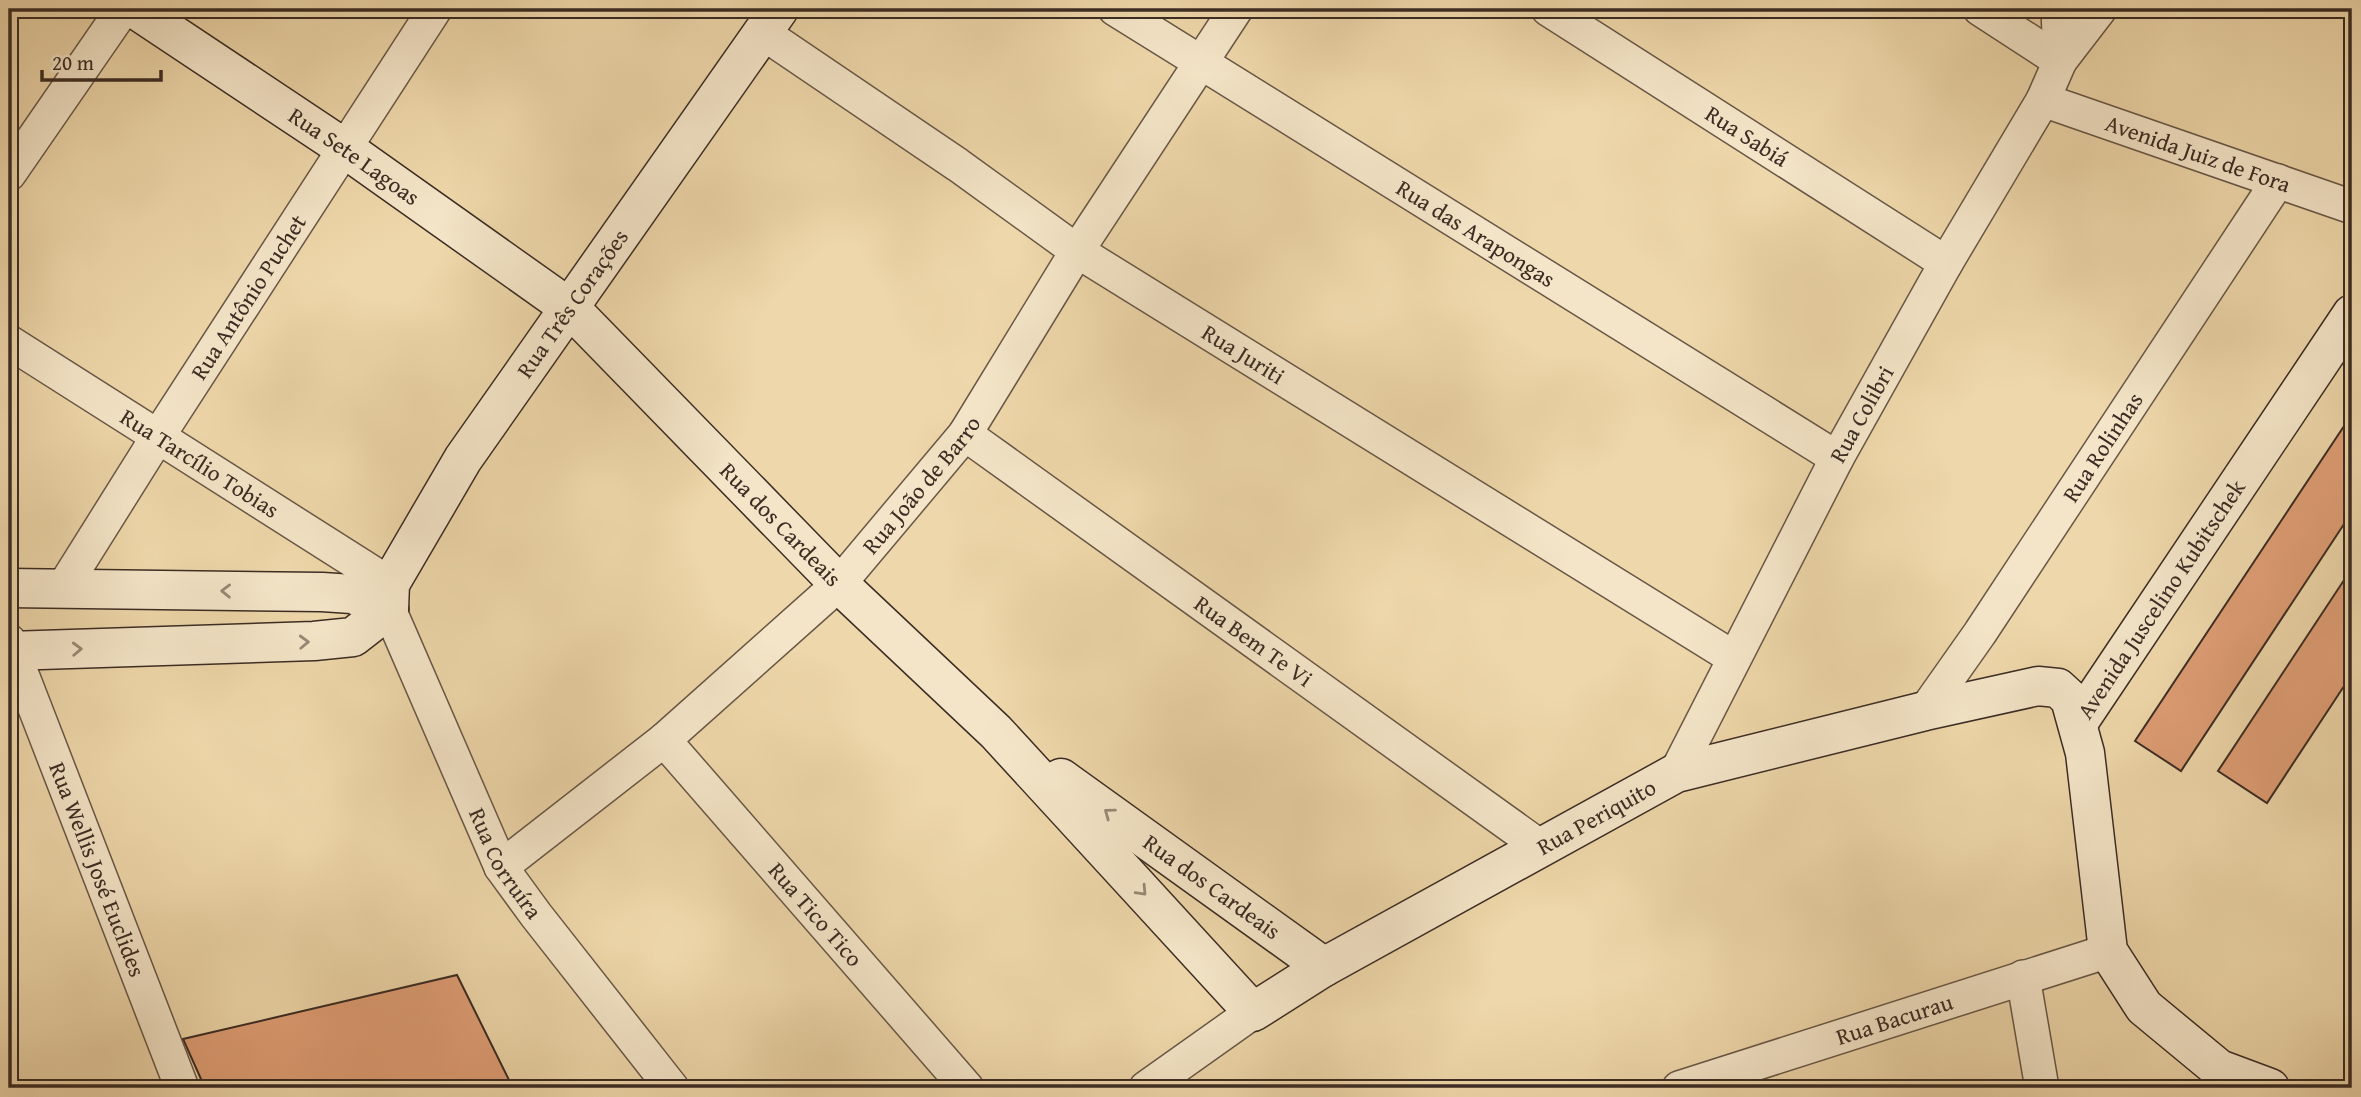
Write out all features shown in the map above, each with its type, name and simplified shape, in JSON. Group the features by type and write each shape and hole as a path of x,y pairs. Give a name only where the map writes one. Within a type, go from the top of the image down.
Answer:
{"street":[{"path":"9,174 123,9"},
{"name":"Rua Sete Lagoas","path":"135,9 344,148 570,309"},
{"name":"Rua Antônio Puchet","path":"64,588 157,438 435,9"},
{"name":"Rua das Arapongas","path":"1115,9 1837,458"},
{"name":"Rua João de Barro","path":"501,867 664,740 839,584 965,434 1077,251 1236,9"},
{"name":"Rua Sabiá","path":"1548,9 1946,263"},
{"path":"1980,9 2060,61"},
{"path":"2058,9 2060,61"},
{"path":"2060,61 2100,9"},
{"name":"Rua Juriti","path":"771,21 958,165 1077,251 1734,658"},
{"name":"Rua Três Corações","path":"10,648 314,641 353,637 390,596 463,459 771,21"},
{"name":"Rua Colibri","path":"1676,774 1837,458 1946,263 2043,100 2060,61"},
{"name":"Avenida Juiz de Fora","path":"2043,100 2352,207"},
{"name":"Rua Rolinhas","path":"1925,710 1988,622 2278,181"},
{"name":"Rua dos Cardeais","path":"570,309 839,584 996,732 1253,1012"},
{"name":"Avenida Juscelino Kubitschek","path":"2270,1088 2219,1069 2144,1007 2108,951 2085,753 2078,723 2352,314"},
{"name":"Rua Tarcílio Tobias","path":"9,342 157,438 390,596"},
{"name":"Rua Bem Te Vi","path":"965,434 1542,848"},
{"path":"9,588 322,592 390,596"},
{"name":"Rua Corruíra","path":"390,596 501,867 672,1088"},
{"name":"Rua Wellis José Euclides","path":"10,648 182,1088"},
{"name":"Rua Periquito","path":"1146,1088 1253,1012 1324,967 1676,774 1925,710 2038,687 2057,688 2070,699 2078,723"},
{"name":"Rua dos Cardeais","path":"996,732 1324,967"},
{"name":"Rua Tico Tico","path":"664,740 967,1088"},
{"name":"Rua Bacurau","path":"1679,1088 2108,951"},
{"path":"2023,977 2042,1088"}],"building":[{"path":"2352,414 2352,512 2181,771 2135,741"},
{"path":"2352,568 2352,674 2267,803 2218,771"},
{"path":"457,975 513,1088 205,1088 183,1039"}]}
